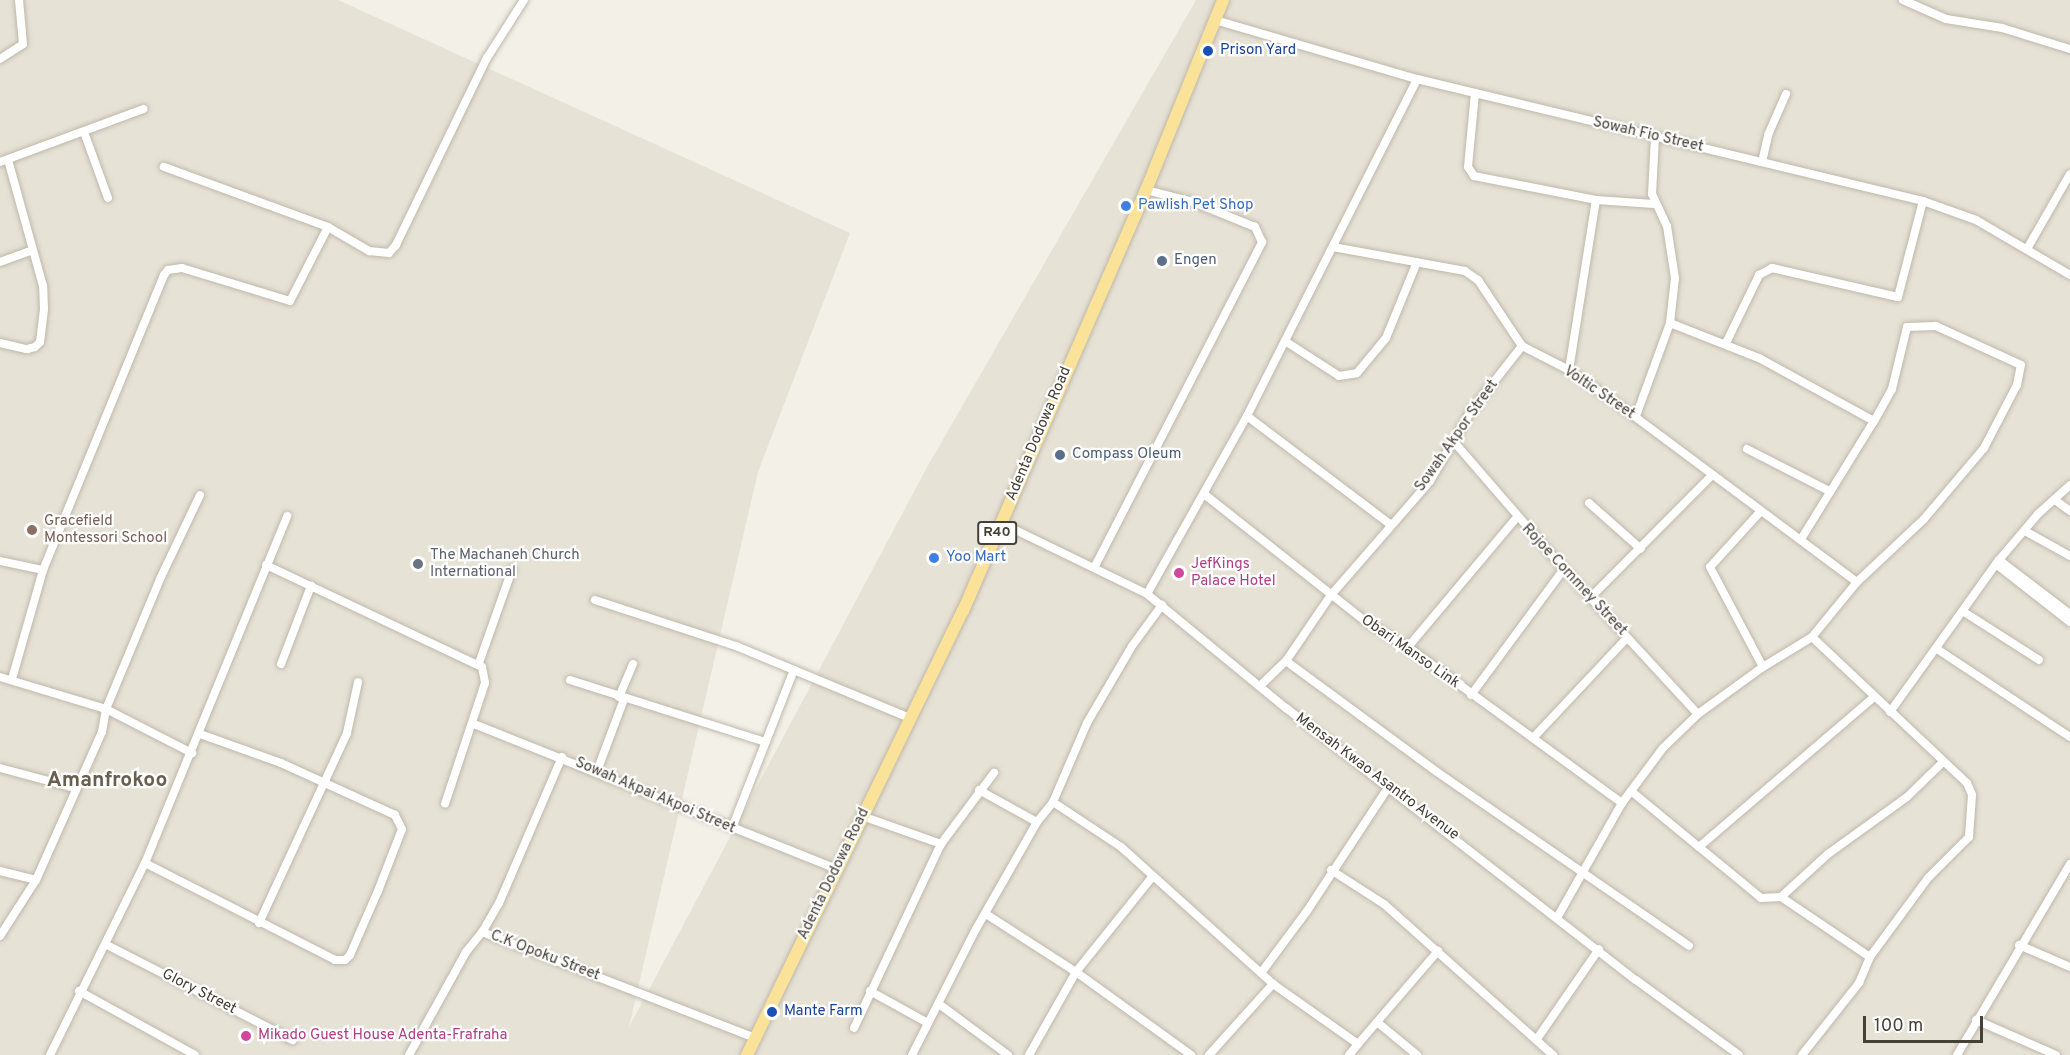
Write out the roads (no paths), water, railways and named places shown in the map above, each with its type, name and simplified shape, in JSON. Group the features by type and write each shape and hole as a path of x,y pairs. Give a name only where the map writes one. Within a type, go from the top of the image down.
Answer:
{"main road":[{"name":"Adenta Dodowa Road","path":"747,1055 963,611 1146,190 1223,0"}],"street":[{"path":"0,59 23,44 19,0"},
{"path":"164,167 328,227 369,251 389,253 396,245 487,58 524,0"},
{"path":"1903,0 1958,23 1994,26 2070,49"},
{"name":"Sowah Fio Street","path":"1215,20 1417,79 1923,201 1976,220 2070,275"},
{"path":"1147,594 1247,416 1417,79"},
{"path":"1475,93 1468,167 1474,176 1596,200 1654,204"},
{"path":"1762,162 1768,135 1786,94"},
{"path":"0,343 27,349 40,342 43,286 4,161 143,109"},
{"path":"84,132 108,198"},
{"path":"1636,416 1670,323 1675,285 1671,239 1654,204 1655,137"},
{"path":"2027,249 2070,174"},
{"path":"1094,568 1262,242 1255,227 1193,202 1146,190"},
{"path":"1569,370 1596,200"},
{"path":"1726,343 1759,275 1772,268 1898,297 1923,201"},
{"path":"12,679 43,570 164,275 168,270 182,268 290,301 328,227"},
{"name":"Voltic Street","path":"1333,246 1464,271 1478,280 1522,346 1569,370 1636,416 1760,512 1801,539 1857,582"},
{"path":"0,262 33,250"},
{"path":"1285,341 1339,376 1357,373 1386,339 1417,262"},
{"path":"1670,323 1726,343 1874,421"},
{"path":"1558,916 1584,875 1622,803 1663,748 1698,714 1763,667 1812,637 1857,582 1923,519 1984,448 2017,385 2021,364 1936,326 1907,327 1892,389 1801,539"},
{"name":"Sowah Akpor Street","path":"1260,686 1286,661 1331,595 1390,524 1430,481 1471,411 1522,346"},
{"path":"1247,416 1390,524"},
{"name":"Rojoe Commey Street","path":"1454,442 1498,490 1517,517 1698,714"},
{"path":"1747,449 1829,491"},
{"path":"1591,597 1712,475"},
{"path":"1890,712 1964,612 1997,562 2070,485"},
{"name":"Obari Manso Link","path":"1204,494 1366,622 1408,647 1622,803"},
{"path":"0,936 36,880 75,788 102,732 106,709 176,542 200,495"},
{"path":"2055,500 2070,511"},
{"path":"1589,503 1641,549"},
{"path":"1760,512 1710,567 1763,667"},
{"path":"50,1055 145,863 200,734 287,516"},
{"path":"1408,647 1517,517"},
{"name":"Mensah Kwao Asantro Avenue","path":"1001,523 1147,594 1260,686 1739,1055"},
{"path":"2025,531 2070,556"},
{"path":"0,561 43,570"},
{"path":"1997,562 2030,589 2070,614"},
{"path":"266,565 479,663"},
{"path":"1471,695 1564,569"},
{"path":"445,804 474,724 485,683 479,663 512,570"},
{"path":"281,664 311,586"},
{"path":"595,600 736,646 910,718"},
{"path":"912,1055 1037,822 1053,802 1087,723 1132,646 1162,605"},
{"path":"2053,605 2070,622"},
{"path":"1964,612 2039,660"},
{"path":"1802,1055 1859,983 1870,957 1928,878 1969,837 1972,795 1967,783 1873,698 1812,637"},
{"path":"1533,738 1627,638"},
{"path":"1937,649 2070,737"},
{"path":"1286,661 1584,875 1689,946"},
{"path":"597,771 633,663"},
{"path":"732,828 794,670"},
{"path":"0,677 106,709 192,753"},
{"path":"570,680 765,742"},
{"path":"259,923 347,733 358,682"},
{"path":"1699,847 1873,698"},
{"name":"Sowah Akpai Akpoi Street","path":"474,724 597,771 836,869"},
{"path":"145,863 335,960 345,960 354,944 402,829 401,821 324,782 200,734"},
{"name":"C.K Opoku Street","path":"562,757 499,903 482,932 755,1038"},
{"path":"1781,897 1828,854 1907,797 1943,762"},
{"path":"0,768 75,788"},
{"path":"854,1028 941,844 979,790 994,773"},
{"path":"1261,973 1307,911 1331,870 1389,786"},
{"path":"979,790 1037,822"},
{"path":"1631,791 1761,898 1781,897 1870,957"},
{"path":"1053,802 1121,847 1273,984 1358,1044"},
{"path":"862,816 941,844"},
{"path":"1958,1055 2019,945 2070,864"},
{"path":"1331,870 1375,897 1553,1055"},
{"path":"0,871 36,880"},
{"path":"1029,1055 1076,972 1153,876"},
{"path":"986,914 1076,972 1191,1055"},
{"path":"409,1055 466,952 482,932"},
{"name":"Glory Street","path":"105,944 293,1040"},
{"path":"2019,945 2070,967"},
{"path":"1537,1039 1599,949"},
{"path":"1348,1055 1438,951"},
{"path":"1209,1055 1273,984"},
{"path":"80,991 195,1055"},
{"path":"870,991 928,1023"},
{"path":"939,1004 1008,1055"},
{"path":"1976,1020 2056,1055"},
{"path":"1377,1022 1417,1055"}],"place":[{"name":"Prison Yard","path":"1208,51"},
{"name":"Pawlish Pet Shop","path":"1126,206"},
{"name":"Engen","path":"1162,261"},
{"name":"Compass Oleum","path":"1060,455"},
{"name":"Gracefield Montessori School","path":"32,530"},
{"name":"Yoo Mart","path":"934,558"},
{"name":"The Machaneh Church International","path":"418,564"},
{"name":"JefKings Palace Hotel","path":"1179,573"},
{"name":"Mante Farm","path":"772,1012"},
{"name":"Mikado Guest House Adenta-Frafraha","path":"246,1036"}],"district":[{"name":"Amanfrokoo","path":"107,781"}]}
